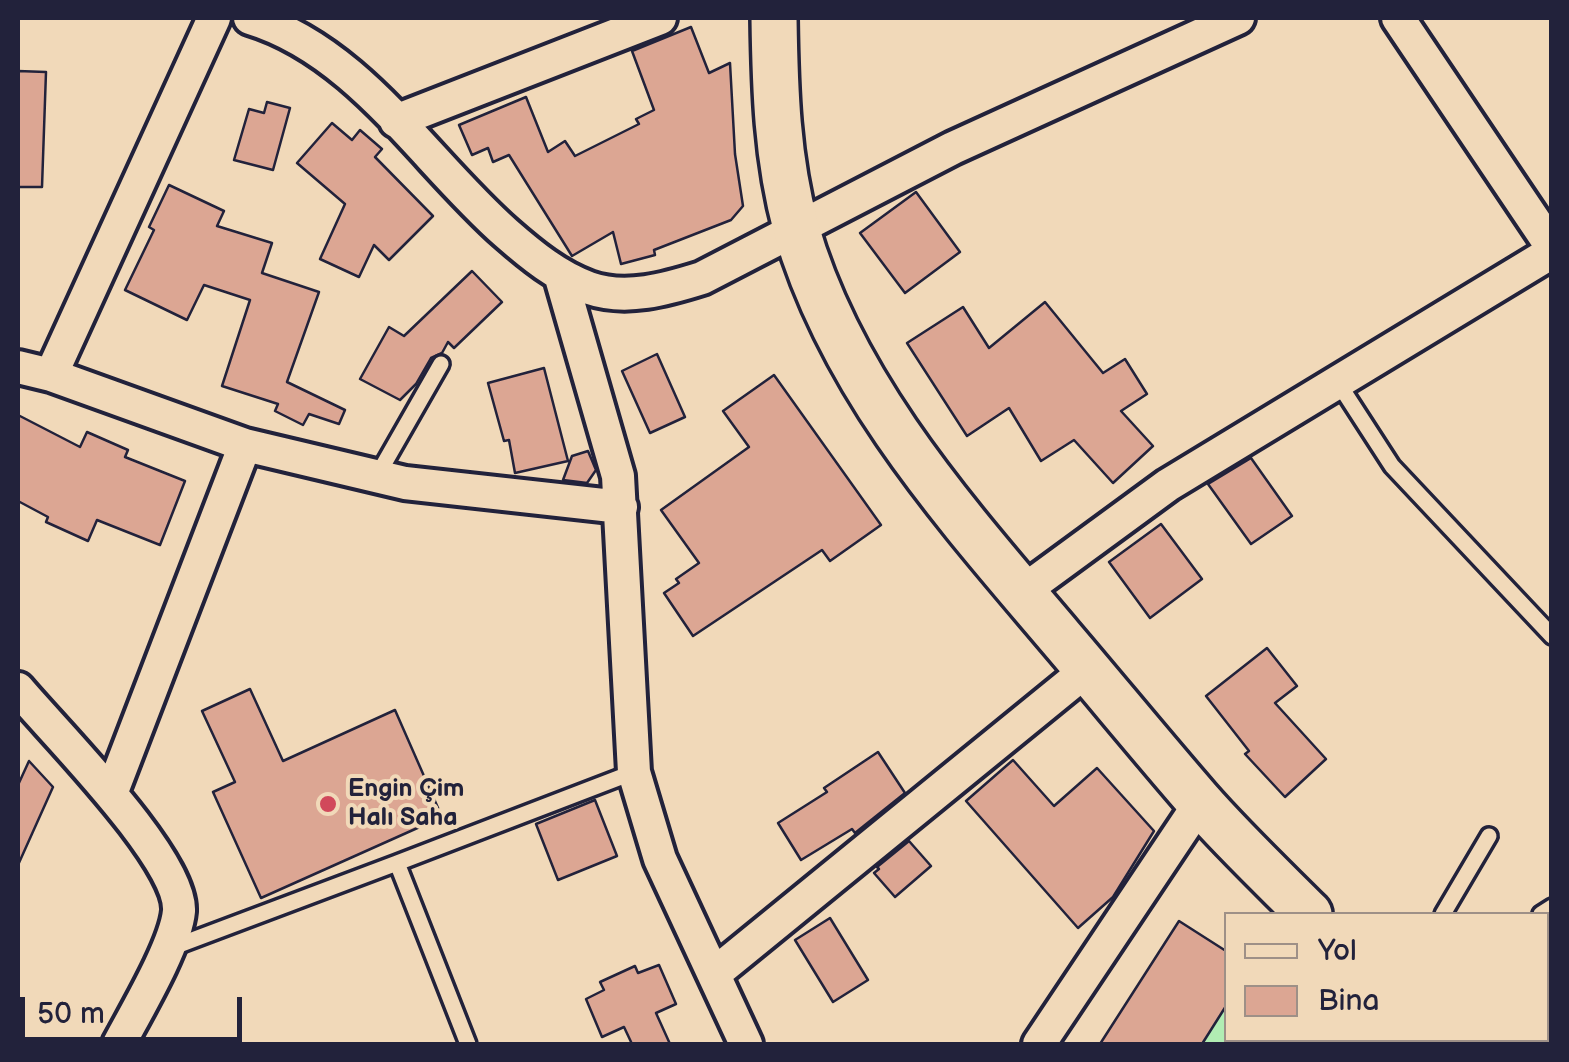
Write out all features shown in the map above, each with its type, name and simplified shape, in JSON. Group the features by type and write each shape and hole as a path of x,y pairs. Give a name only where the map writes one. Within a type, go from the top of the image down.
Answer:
{"main road":[{"path":"774,18 776,123 796,228 836,332 878,406 959,517 1200,803 1307,912"}],"street":[{"path":"51,375 214,18"},
{"path":"250,18 267,23 322,54 396,121 474,204 560,274 592,289 627,293 662,290 702,278 953,148 1238,18"},
{"path":"396,121 660,18"},
{"path":"1022,592 1168,485 1552,250 1398,18"},
{"path":"560,274 618,476 634,772 660,859 746,1044"},
{"path":"18,368 51,375 245,445 406,484 621,507"},
{"path":"111,794 245,445"},
{"path":"714,974 1088,670"},
{"path":"18,689 111,794 174,886 179,913 166,950 120,1044"},
{"path":"1039,1044 1200,803"}],"lane":[{"path":"377,476 441,364"},
{"path":"1336,381 1392,466 1552,636"},
{"path":"166,950 634,772"},
{"path":"1444,912 1489,836"},
{"path":"397,863 468,1044"}],"green space":[{"path":"1224,1009 1224,1042 1370,1044 1202,1044"}],"building":[{"path":"691,27 709,73 730,63 735,154 743,206 731,220 654,250 655,255 621,264 613,232 572,256 509,155 493,162 488,148 472,155 459,125 526,97 548,152 565,141 575,156 639,124 636,119 654,110 632,51"},
{"path":"18,71 46,72 42,187 18,187"},
{"path":"267,102 290,108 273,170 234,160 249,109 264,113"},
{"path":"332,123 352,140 360,130 382,149 375,157 433,216 389,260 374,245 359,277 320,259 345,204 297,163"},
{"path":"169,185 224,211 217,226 272,243 262,273 319,292 287,382 345,410 339,424 309,414 303,425 275,411 278,404 222,386 250,300 204,285 187,320 125,290 154,230 149,227"},
{"path":"916,192 960,252 905,293 860,233"},
{"path":"472,271 502,302 454,348 448,342 442,353 431,358 416,384 400,400 360,379 389,327 404,336"},
{"path":"1045,302 1103,373 1125,359 1147,394 1121,411 1153,446 1113,483 1074,440 1041,461 1009,408 967,436 907,343 963,307 989,348"},
{"path":"657,354 685,417 650,433 622,371"},
{"path":"544,368 568,461 515,473 509,440 504,441 488,383"},
{"path":"774,375 881,525 830,561 822,550 693,636 664,593 699,563 661,510 749,447 723,411"},
{"path":"18,415 80,447 87,432 128,450 125,457 185,481 160,545 97,520 88,541 46,522 48,517 18,501"},
{"path":"588,451 596,470 587,483 563,480 572,456"},
{"path":"1251,458 1292,516 1251,544 1208,484"},
{"path":"1161,524 1202,579 1150,618 1109,562"},
{"path":"1267,648 1297,686 1275,703 1326,759 1285,797 1245,754 1249,751 1206,696"},
{"name":"Engin Çim Halı Saha","path":"250,689 283,761 395,710 442,817 261,898 213,792 235,782 202,711"},
{"path":"878,752 905,793 855,833 852,829 801,860 778,823 827,792 824,788"},
{"path":"1013,760 1054,806 1097,768 1154,831 1113,897 1078,928 966,801"},
{"path":"29,761 53,787 18,865 18,785"},
{"path":"595,800 617,856 558,880 536,824"},
{"path":"909,841 931,866 895,897 874,873"},
{"path":"830,918 868,980 833,1002 795,940"},
{"path":"1179,921 1224,950 1224,1009 1202,1044 1100,1044"},
{"path":"659,965 676,1004 656,1013 670,1044 632,1044 624,1027 602,1037 586,999 604,990 600,982 635,966 638,973"}],"place":[{"name":"Engin Çim Halı Saha","path":"328,804"}]}
